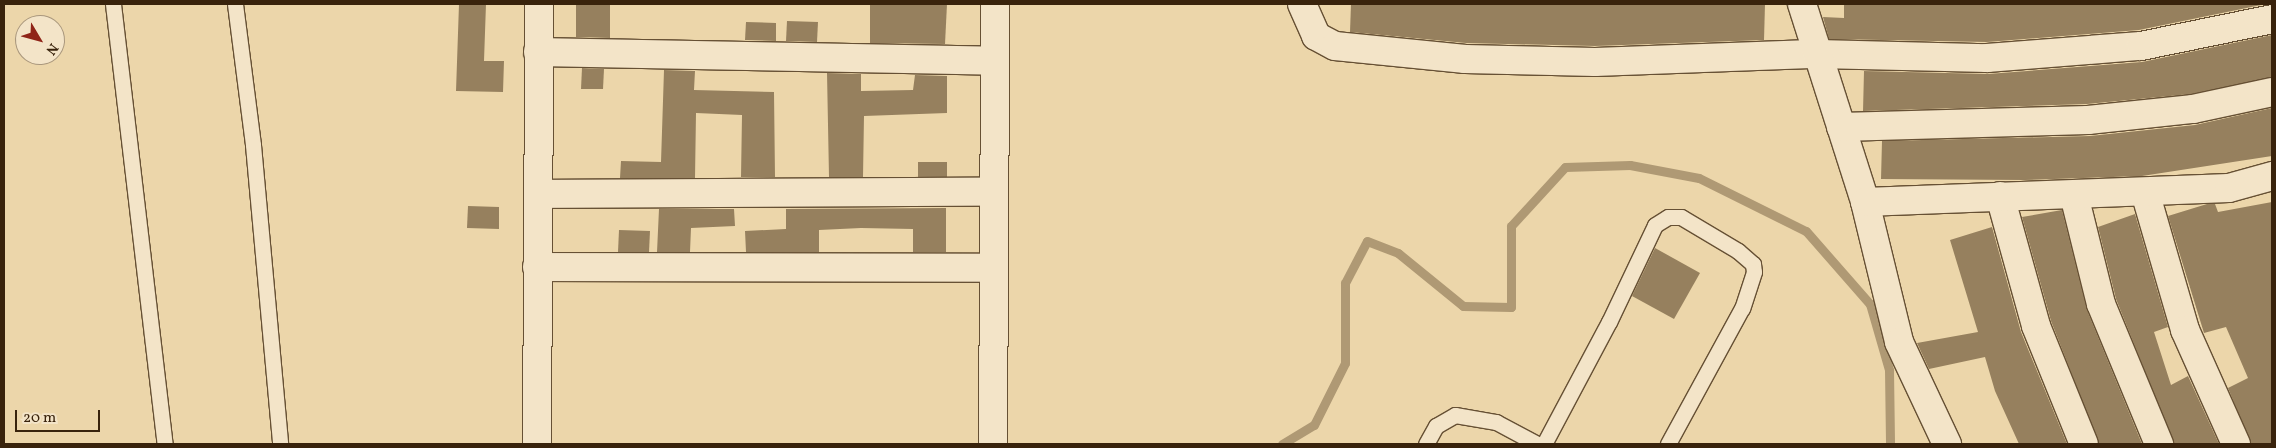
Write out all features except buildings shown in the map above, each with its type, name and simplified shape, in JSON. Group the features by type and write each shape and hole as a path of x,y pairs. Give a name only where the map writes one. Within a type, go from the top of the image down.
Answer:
{"street":[{"path":"537,444 539,4"},
{"path":"993,444 995,4"},
{"path":"1302,4 1316,36 1335,46 1456,58 1595,62 1818,54 1987,58 2122,48 2272,20"},
{"path":"1802,4 1865,202 1899,342 1947,444"},
{"path":"538,52 995,61"},
{"path":"1841,127 2088,120 2193,109 2272,92"},
{"path":"1865,202 2229,188 2272,176"},
{"path":"538,194 994,192"},
{"path":"2145,192 2185,330 2236,444"},
{"path":"2074,195 2101,304 2160,444"},
{"path":"2000,196 2036,326 2084,444"},
{"path":"537,267 994,268"}],"lane":[{"path":"113,4 165,444"},
{"path":"235,4 253,145 280,444"},
{"path":"1544,444 1609,322 1655,225 1668,217 1680,217 1738,251 1753,264 1754,272 1742,308 1668,444"},
{"path":"1426,444 1436,426 1455,415 1496,422 1537,444"}],"waterway":[{"path":"1282,444 1314,425 1345,363 1345,283 1367,241 1398,253 1463,306 1511,307 1511,226 1565,167 1630,165 1699,178 1806,231 1870,304 1889,370 1890,444"}]}
